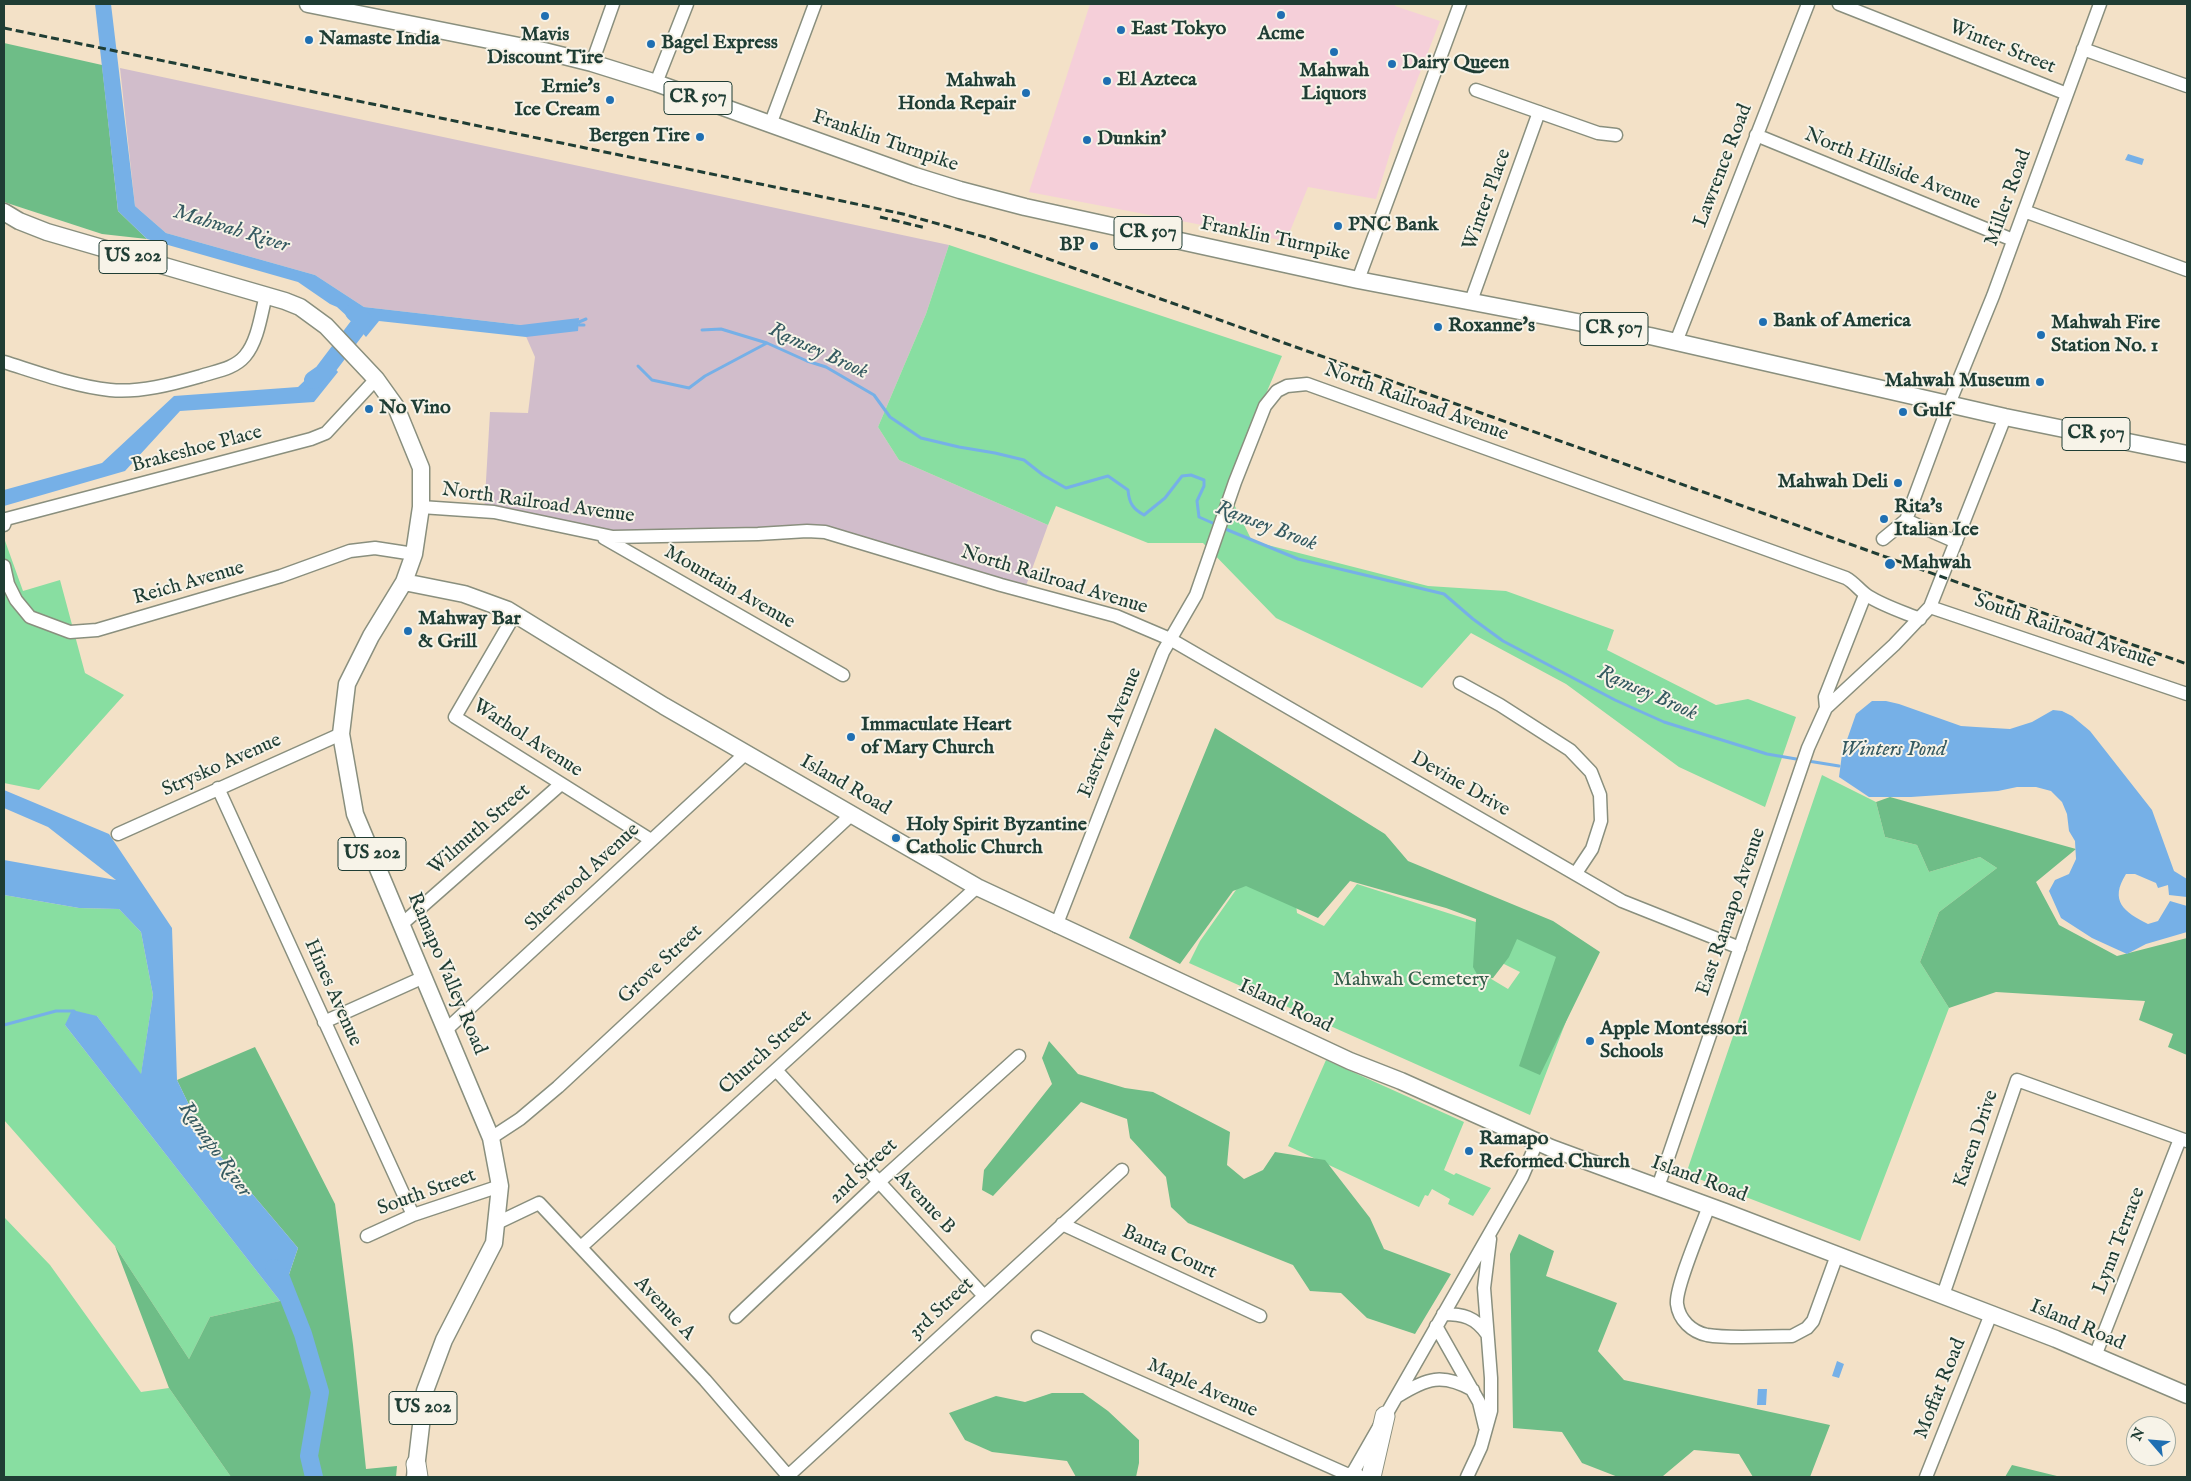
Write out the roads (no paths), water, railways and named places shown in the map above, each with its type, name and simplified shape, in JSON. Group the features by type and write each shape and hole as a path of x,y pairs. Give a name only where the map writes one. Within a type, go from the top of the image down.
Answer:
{"highway":[{"path":"1371,1477 1385,1416"}],"main road":[{"name":"Franklin Turnpike","path":"308,4 544,51 592,63 656,83 770,125 960,190 1025,207 1358,280 1676,342 2004,417 2187,454"},
{"name":"Ramapo Valley Road","path":"4,212 19,222 47,232 285,300 314,316 376,380 396,407 421,468 421,506 414,554 404,582 371,636 347,684 341,734 355,814 491,1138 500,1186 494,1243 444,1340 425,1391 417,1473"},
{"name":"Island Road","path":"404,582 464,594 486,601 515,614 745,754 977,887 1056,926 1350,1061 1400,1081 1537,1142 1943,1295 2095,1356 2187,1396"}],"street":[{"path":"592,63 613,4"},
{"path":"656,83 687,4"},
{"path":"770,125 815,4"},
{"path":"1358,280 1460,4"},
{"name":"Lawrence Road","path":"1676,342 1808,4"},
{"name":"Winter Street","path":"1839,4 2067,94"},
{"name":"Miller Road","path":"1906,520 2024,211 2100,4"},
{"path":"2083,49 2187,86"},
{"path":"1476,90 1598,133 1616,135"},
{"name":"Winter Place","path":"1471,301 1540,112"},
{"name":"North Hillside Avenue","path":"1756,135 2013,240"},
{"path":"2024,211 2187,270"},
{"path":"4,362 66,382 112,390 164,385 195,378 229,368 244,358 253,341 266,295"},
{"name":"Brakeshoe Place","path":"5,522 311,439 326,433 376,380"},
{"name":"North Railroad Avenue","path":"421,506 494,512 613,537 825,532 1001,585 1116,616 1170,638 1196,595 1265,406 1278,391 1286,386 1307,384 1846,578 1866,595"},
{"path":"1826,708 1930,607 2004,417"},
{"path":"1883,539 1906,520 1956,542"},
{"name":"Mountain Avenue","path":"596,534 843,675"},
{"name":"Reich Avenue","path":"4,566 8,584 16,600 30,617 70,632 97,630 281,576 350,551 375,548 414,554"},
{"path":"1826,708 1825,697 1866,595 1920,618"},
{"name":"South Railroad Avenue","path":"1930,607 2187,694"},
{"name":"Warhol Avenue","path":"515,614 455,717 651,840"},
{"name":"Devine Drive","path":"1170,638 1622,901 1740,948"},
{"name":"Eastview Avenue","path":"1056,926 1143,701 1170,638"},
{"path":"1460,683 1500,704 1570,750 1591,772 1600,796 1601,821 1592,849 1576,873"},
{"name":"East Ramapo Avenue","path":"1658,1187 1808,748 1826,708"},
{"name":"Strysko Avenue","path":"118,834 341,734"},
{"name":"Sherwood Avenue","path":"446,1029 745,754"},
{"name":"Wilmuth Street","path":"402,924 560,784"},
{"name":"Hines Avenue","path":"218,788 412,1215"},
{"name":"Grove Street","path":"491,1138 520,1119 558,1086 852,814"},
{"name":"Church Street","path":"581,1247 977,887"},
{"path":"324,1022 424,977"},
{"name":"2nd Street","path":"736,1317 879,1182 1019,1056"},
{"name":"Avenue B","path":"776,1070 984,1296"},
{"name":"Karen Drive","path":"1943,1295 2018,1080 2184,1140"},
{"name":"Lynn Terrace","path":"2095,1356 2184,1140"},
{"path":"1352,1477 1526,1170 1537,1142"},
{"name":"3rd Street","path":"789,1476 1122,1170"},
{"name":"South Street","path":"367,1236 412,1215 500,1186"},
{"name":"Avenue A","path":"497,1223 539,1203 705,1380 789,1476"},
{"path":"1708,1206 1678,1294 1680,1313 1684,1321 1698,1332 1713,1335 1792,1336 1800,1333 1813,1321 1837,1255"},
{"name":"Banta Court","path":"1062,1224 1260,1316"},
{"path":"1466,1477 1481,1447 1492,1400 1484,1277 1492,1229"},
{"path":"1443,1314 1469,1317 1481,1326 1487,1334"},
{"name":"Moffat Road","path":"1926,1477 1991,1314"},
{"path":"1436,1326 1473,1390 1482,1409 1486,1430"},
{"name":"Maple Avenue","path":"1038,1337 1352,1477"},
{"path":"1396,1397 1418,1384 1437,1379 1456,1382 1473,1390"}],"water":[{"path":"95,4 111,4 135,206 166,233 315,275 364,307 521,325 579,318 578,331 526,337 379,321 366,337 337,307 298,282 147,239 118,211"},
{"path":"2128,154 2144,159 2142,165 2125,160"},
{"path":"327,359 338,372 314,402 180,411 125,471 4,506 4,490 102,463 174,396 298,387"},
{"name":"Winters Pond","path":"1872,701 1886,701 1899,704 1961,726 2010,729 2032,722 2053,710 2062,711 2072,716 2090,731 2152,810 2174,871 2187,879 2187,897 2169,895 2168,885 2158,888 2156,883 2135,874 2126,874 2119,892 2119,899 2122,905 2132,915 2148,924 2158,921 2170,901 2187,906 2187,932 2146,944 2127,954 2092,938 2061,918 2049,891 2055,880 2069,874 2076,859 2075,841 2069,831 2067,814 2062,802 2051,791 2036,787 2017,787 1998,791 1911,797 1869,797 1839,777 1842,754 1856,714"},
{"path":"4,790 109,834 172,928 177,1080 205,1138 298,1248 280,1301 65,1025 72,1010 97,1016 141,1074 153,995 141,932 119,909 79,908 4,895 4,860 116,880 48,827 4,808"},
{"path":"1837,1361 1844,1364 1839,1378 1832,1376"},
{"path":"1758,1389 1767,1389 1766,1405 1757,1405"}],"waterway":[{"name":"Mahwah River","path":"313,380 323,373 363,320 354,312"},
{"name":"Ramsey Brook","path":"579,322 586,319"},
{"name":"Ramsey Brook","path":"579,325 584,325"},
{"name":"Ramsey Brook","path":"702,330 721,329 767,343 807,361 826,367 874,395 890,417 921,438 1024,460 1043,475 1066,488 1108,476 1128,490 1132,505 1144,515 1165,498 1182,476 1191,475 1204,480 1204,486 1197,501 1199,517 1217,525"},
{"path":"638,366 652,380 689,388 705,376 767,343"},
{"name":"Ramsey Brook","path":"1223,528 1298,559 1444,594 1503,641 1615,700 1664,722 1767,754 1802,760"},
{"name":"Ramsey Brook","path":"1808,761 1839,766"},
{"path":"4,1025 56,1011 74,1011"},
{"name":"Ramapo River","path":"274,1268 279,1273 303,1334 320,1392 309,1456 314,1477"}],"railway":[{"path":"4,28 903,214 992,239 2187,664"},
{"path":"880,217 926,228"}],"place":[{"name":"Acme","path":"1281,15"},
{"name":"Mavis Discount Tire","path":"545,16"},
{"name":"East Tokyo","path":"1121,30"},
{"name":"Namaste India","path":"309,40"},
{"name":"Bagel Express","path":"651,44"},
{"name":"Mahwah Liquors","path":"1334,52"},
{"name":"Dairy Queen","path":"1392,64"},
{"name":"El Azteca","path":"1107,81"},
{"name":"Mahwah Honda Repair","path":"1026,93"},
{"name":"Ernie's Ice Cream","path":"610,100"},
{"name":"Bergen Tire","path":"700,137"},
{"name":"Dunkin'","path":"1087,140"},
{"name":"PNC Bank","path":"1338,226"},
{"name":"BP","path":"1094,246"},
{"name":"Bank of America","path":"1763,322"},
{"name":"Roxanne's","path":"1438,327"},
{"name":"Mahwah Fire Station No. 1","path":"2041,335"},
{"name":"Mahwah Museum","path":"2040,382"},
{"name":"No Vino","path":"369,409"},
{"name":"Gulf","path":"1903,412"},
{"name":"Mahwah Deli","path":"1898,483"},
{"name":"Rita's Italian Ice","path":"1884,519"},
{"name":"Mahwah","path":"1890,564"},
{"name":"Mahway Bar & Grill","path":"408,631"},
{"name":"Immaculate Heart of Mary Church","path":"851,737"},
{"name":"Holy Spirit Byzantine Catholic Church","path":"896,838"},
{"name":"Apple Montessori Schools","path":"1590,1041"},
{"name":"Ramapo Reformed Church","path":"1469,1151"}],"park label":[{"name":"Mahwah Cemetery","path":"1411,981"}]}
